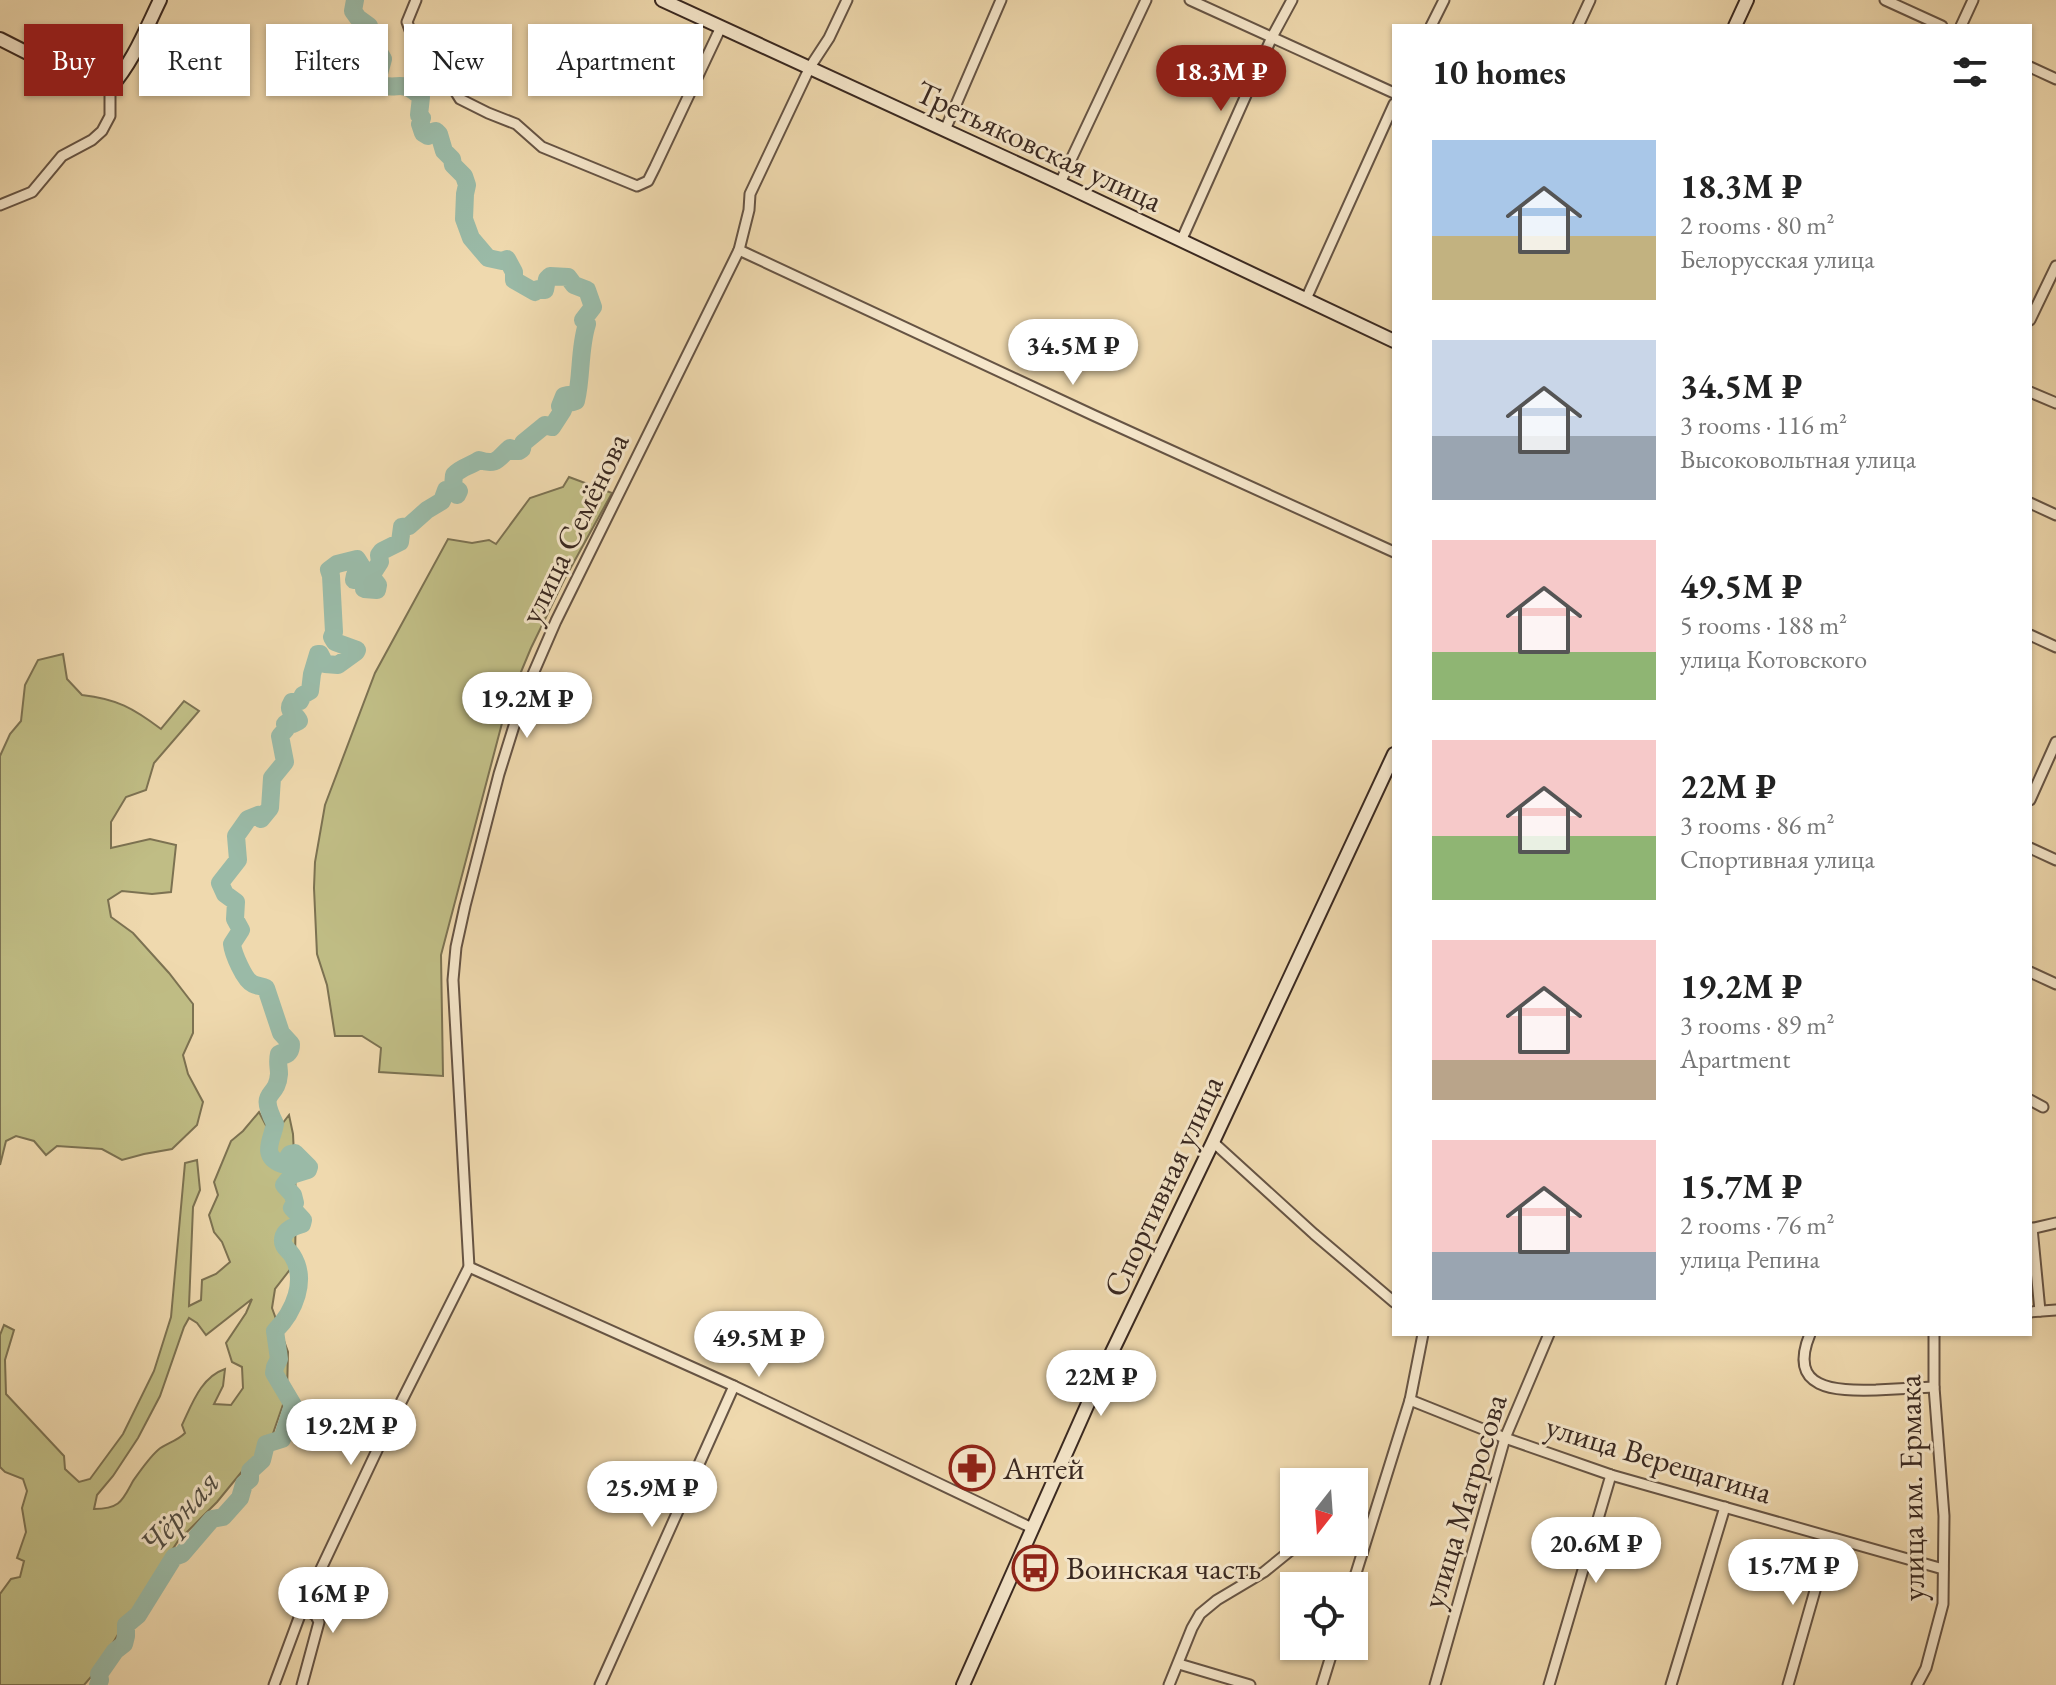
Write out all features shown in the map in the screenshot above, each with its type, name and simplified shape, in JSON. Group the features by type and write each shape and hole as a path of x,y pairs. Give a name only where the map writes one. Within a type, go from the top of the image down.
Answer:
{"street":[{"path":"123,73 160,0"},
{"path":"416,0 407,22 414,41 442,70 460,99 516,124 542,147 637,186 648,181 721,27"},
{"name":"Третьяковская улица","path":"662,0 1392,340"},
{"name":"улица Семёнова","path":"469,1267 453,980 456,947 499,774 523,697 542,652 739,250 750,194 810,67 829,38 847,0"},
{"path":"945,130 1001,0"},
{"path":"1060,183 1146,0"},
{"path":"1190,0 1392,92"},
{"path":"1181,241 1272,37 1292,0"},
{"path":"1432,24 1444,0"},
{"path":"1579,24 1590,0"},
{"path":"1736,24 1747,0"},
{"path":"1885,0 1938,24"},
{"path":"1962,24 1973,0"},
{"path":"0,39 24,51"},
{"path":"2032,68 2056,79"},
{"path":"0,205 32,192 62,156 102,131 110,116 110,96"},
{"path":"1306,299 1392,108"},
{"path":"739,250 1392,551"},
{"path":"2032,316 2056,266"},
{"path":"2032,393 2056,403"},
{"path":"2032,504 2056,515"},
{"path":"2032,636 2056,647"},
{"path":"2032,796 2056,742"},
{"name":"Спортивная улица","path":"963,1685 1098,1381 1392,758"},
{"path":"2032,849 2056,860"},
{"path":"2032,973 2056,984"},
{"path":"2032,1101 2043,1107"},
{"path":"1213,1142 1392,1300"},
{"path":"2032,1228 2056,1223"},
{"path":"2032,1249 2035,1311 2056,1310"},
{"path":"274,1685 303,1607 469,1267 734,1386 1032,1528"},
{"path":"1368,1534 1410,1400 1423,1336"},
{"name":"улица Матросова","path":"1435,1685 1505,1438 1548,1336"},
{"path":"1809,1336 1803,1357 1804,1368 1812,1379 1823,1386 1846,1391 1934,1387"},
{"name":"улица им. Ермака","path":"1917,1685 1926,1668 1943,1604 1944,1516 1934,1387 1934,1336"},
{"path":"600,1685 734,1386"},
{"name":"улица Верещагина","path":"1410,1400 1611,1475 1943,1569"},
{"path":"1549,1685 1611,1475"},
{"path":"1671,1685 1725,1507"},
{"path":"1788,1685 1830,1538"},
{"path":"1169,1685 1200,1614 1284,1556"},
{"path":"302,1685 319,1622 303,1607"},
{"path":"1322,1685 1330,1660"},
{"path":"1179,1664 1250,1685"}],"shaded area":[{"path":"569,477 612,493 564,580 506,708 441,955 443,1076 379,1072 381,1048 362,1036 335,1036 327,985 317,954 315,862 325,805 375,673 448,539 472,543 489,540 496,544 530,498 563,487"},
{"path":"63,654 67,679 82,695 124,706 161,729 184,701 199,711 154,763 146,790 126,797 111,822 111,848 150,839 176,845 171,892 122,891 108,900 111,917 133,933 193,1004 193,1033 183,1055 188,1074 203,1102 197,1125 172,1149 122,1160 102,1149 57,1146 46,1155 34,1141 16,1136 6,1141 0,1165 0,756 10,734 21,721 25,685 38,660"},
{"path":"259,1112 272,1137 289,1115 293,1134 295,1263 275,1289 272,1308 288,1352 287,1393 270,1442 178,1541 97,1670 84,1685 0,1685 0,1594 11,1579 20,1577 24,1561 17,1558 26,1532 22,1508 27,1491 23,1479 0,1467 0,1335 4,1325 14,1330 5,1360 6,1394 64,1456 65,1469 79,1482 90,1479 123,1434 154,1371 171,1317 185,1163 197,1160 200,1190 193,1207 189,1306 201,1300 202,1280 216,1274 230,1262 209,1215 218,1195 214,1182 231,1141","holes":["252,1299 226,1343 232,1362 242,1367 243,1388 231,1405 214,1404 223,1386 225,1369 210,1378 198,1392 182,1425 185,1433 155,1453 119,1502 94,1509 97,1495 138,1438 160,1396 189,1318 206,1335"]}],"waterway":[{"name":"Чёрная","path":"98,1685 99,1674 115,1651 124,1644 126,1625 138,1615 174,1557 182,1554 212,1519 223,1517 240,1498 244,1484 250,1479 250,1471 262,1460 266,1444 282,1439 293,1405 274,1373 279,1359 275,1331 288,1315 299,1285 297,1265 284,1246 283,1239 288,1230 302,1224 303,1220 292,1208 295,1203 293,1195 284,1185 292,1175 309,1167 295,1153 290,1154 282,1164 275,1161 269,1152 275,1124 268,1099 278,1082 279,1054 288,1053 291,1044 281,1033 266,988 250,982 237,960 232,944 241,930 235,919 236,902 225,894 220,883 238,860 236,836 248,819 258,815 261,819 270,808 272,778 285,762 280,736 286,729 286,723 299,721 290,706 310,691 318,654 325,664 338,665 357,650 335,642 332,637 329,570 337,564 357,559 362,567 354,580 366,578 364,589 377,590 378,585 371,576 380,562 379,555 400,542 402,527 409,526 442,501 446,490 457,495 459,491 453,486 457,472 479,460 494,461 510,448 519,451 523,443 545,425 552,427 563,410 560,406 564,396 568,395 573,402 576,401 587,324 583,320 593,307 587,290 574,285 568,277 550,276 545,290 535,292 514,280 514,272 507,259 488,258 471,238 464,219 467,185 464,176 444,151 439,134 436,131 428,136 423,133 419,115 421,97 403,86 379,84 383,59 369,35 369,26 353,11 355,0"}],"place":[{"name":"Антей","path":"972,1468"},
{"name":"Воинская часть","path":"1035,1568"}]}
